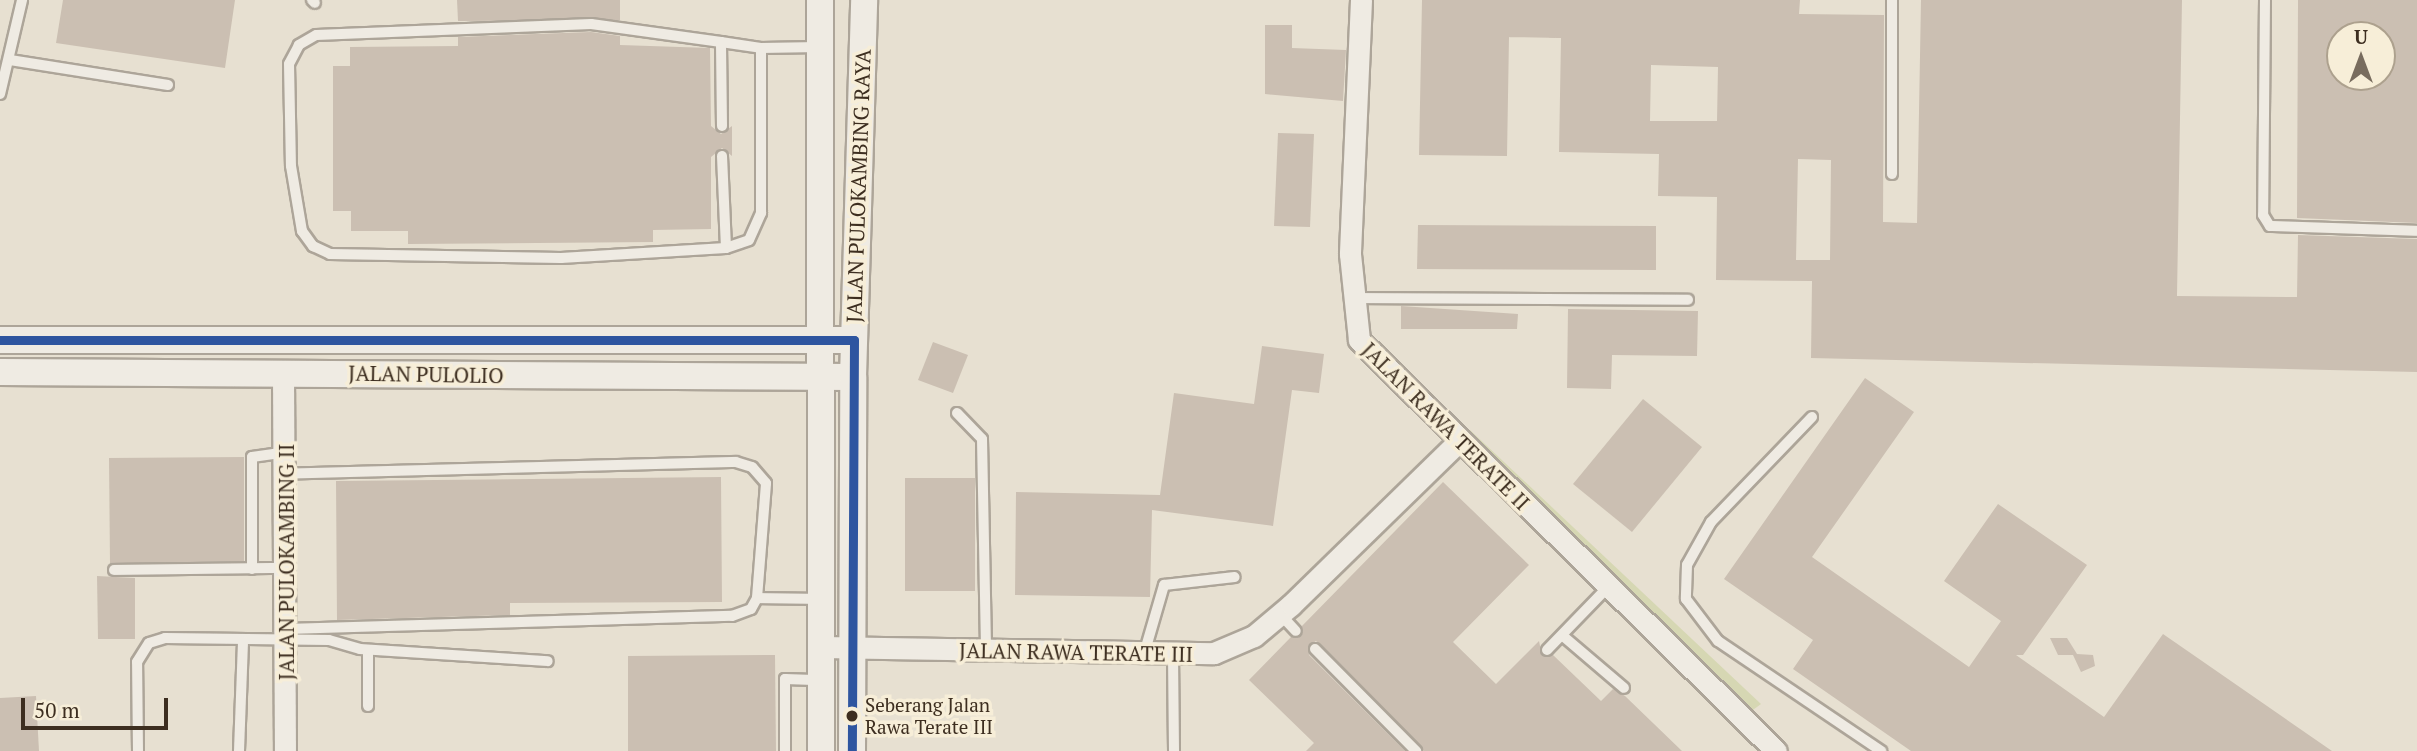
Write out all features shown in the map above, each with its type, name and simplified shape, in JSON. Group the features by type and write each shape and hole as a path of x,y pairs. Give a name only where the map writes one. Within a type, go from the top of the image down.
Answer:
{"street":[{"name":"JALAN PULOKAMBING RAYA","path":"820,0 823,341 821,751"},
{"name":"JALAN PULOKAMBING RAYA","path":"852,751 853,377 864,0"},
{"name":"JALAN RAWA TERATE II","path":"1361,0 1354,298 1359,340 1776,751"},
{"name":"JALAN PULOLIO","path":"0,340 854,340"},
{"path":"35,340 35,373"},
{"name":"JALAN PULOLIO","path":"0,372 853,377"},
{"name":"JALAN PULOKAMBING II","path":"283,373 288,474 285,751"},
{"name":"JALAN RAWA TERATE III","path":"821,647 1173,655 1237,645 1280,614 1459,441"}],"lane":[{"path":"0,94 22,0"},
{"path":"1892,0 1892,174"},
{"path":"2264,0 2263,215 2270,226 2417,231"},
{"path":"761,47 761,213 749,240 726,248 561,258 330,254 313,246 302,231 291,166 289,64 299,45 316,35 563,24 698,34 721,42 761,47 819,47"},
{"path":"721,42 722,126"},
{"path":"10,60 168,85"},
{"path":"722,156 726,248"},
{"path":"1354,298 1688,300"},
{"path":"957,413 982,439 986,650"},
{"path":"1812,417 1712,522 1687,565 1686,598 1718,641 1881,751"},
{"path":"252,569 252,457 287,452"},
{"path":"138,751 141,650 164,638 243,641 286,634 732,616 751,609 757,598 766,483 752,467 736,462 288,474"},
{"path":"114,570 286,568"},
{"path":"1144,654 1164,585 1235,577"},
{"path":"1547,650 1608,587"},
{"path":"757,598 820,598"},
{"path":"1280,614 1296,631"},
{"path":"286,634 368,650 548,661"},
{"path":"1563,636 1624,688"},
{"path":"239,751 243,641"},
{"path":"1315,649 1416,751"},
{"path":"368,650 368,706"},
{"path":"1173,655 1174,751"},
{"path":"785,751 785,679 821,680"}],"green space":[{"path":"1470,430 1761,704 1742,718 1459,441"}],"building":[{"path":"63,0 235,0 225,68 56,43"},
{"path":"457,0 620,0 620,20 458,21"},
{"path":"1422,0 1800,0 1799,14 1884,15 1883,222 1917,223 1921,0 2182,0 2177,296 2297,297 2298,235 2417,239 2417,372 1811,358 1812,281 1716,280 1717,197 1658,196 1659,154 1559,152 1561,38 1509,37 1507,156 1419,155","holes":["1651,65 1718,67 1717,121 1650,121","1798,159 1831,160 1830,260 1796,260"]},
{"path":"2298,0 2417,0 2417,223 2297,218"},
{"path":"1265,25 1292,25 1292,48 1346,50 1343,101 1265,94"},
{"path":"591,32 620,36 620,45 710,48 711,126 721,134 732,126 732,156 722,148 711,157 711,229 653,230 653,242 408,244 408,231 351,231 351,211 333,211 333,66 350,66 350,47 458,46 458,37"},
{"path":"1278,133 1314,134 1310,227 1274,226"},
{"path":"1418,225 1656,226 1656,270 1417,269"},
{"path":"1401,306 1518,314 1517,329 1401,329"},
{"path":"1568,309 1698,311 1697,356 1612,355 1611,389 1567,388"},
{"path":"933,342 968,355 953,393 918,380"},
{"path":"1262,346 1324,354 1319,393 1292,390 1273,526 1152,510 1150,597 1015,595 1016,492 1160,495 1174,393 1254,404"},
{"path":"1865,378 1914,412 1812,557 1969,667 2001,621 1944,581 1998,504 2087,565 2023,655 2016,655 2104,717 2163,634 2332,751 1911,751 1793,669 1813,640 1724,579"},
{"path":"1643,399 1702,447 1632,532 1573,484"},
{"path":"244,457 244,561 110,564 109,458"},
{"path":"721,477 722,602 510,603 510,615 337,620 336,481"},
{"path":"905,478 975,478 975,591 905,591"},
{"path":"1443,482 1529,565 1453,642 1496,684 1539,641 1542,656 1553,655 1601,701 1613,689 1625,696 1682,751 1424,751 1316,641 1308,646 1309,655 1405,751 1306,751 1314,743 1249,680 1291,637 1302,636 1302,626"},
{"path":"97,576 135,578 135,639 98,639"},
{"path":"2050,638 2067,638 2077,654 2093,655 2095,666 2081,672 2073,655 2058,655"},
{"path":"775,655 776,751 628,751 628,656"},
{"path":"36,696 39,751 0,751 0,698"}],"transit line":[{"path":"0,340 854,340 852,751"}],"place":[{"name":"Seberang Jalan Rawa Terate III","path":"852,716"}]}
